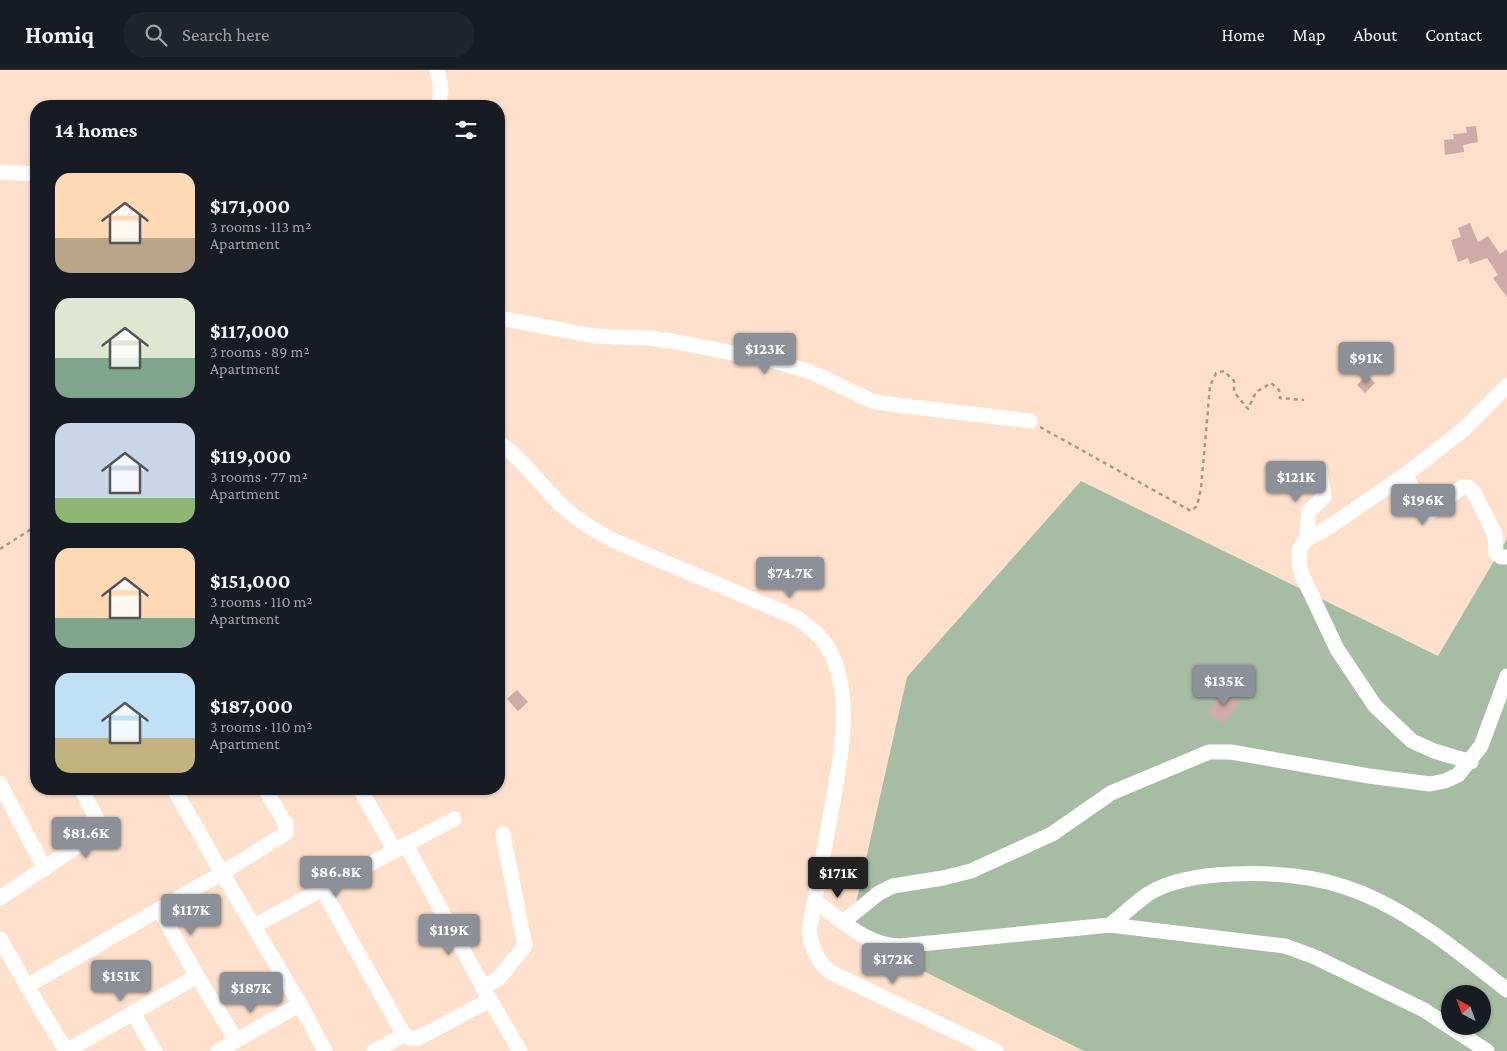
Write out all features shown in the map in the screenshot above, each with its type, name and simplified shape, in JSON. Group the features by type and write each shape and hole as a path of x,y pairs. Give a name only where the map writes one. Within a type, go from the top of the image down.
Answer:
{"street":[{"path":"437,70 441,88 440,100"},
{"path":"0,172 30,174"},
{"path":"505,319 594,336 649,338 677,342 774,361 811,372 872,401 1030,421"},
{"path":"1471,762 1434,751 1412,741 1375,706 1337,649 1302,575 1298,562 1300,548 1306,540 1332,525 1405,475 1463,430 1507,386"},
{"path":"505,447 568,511 595,531 796,618 816,632 830,650 840,679 844,712 838,770 809,930 818,962 830,972 996,1051"},
{"path":"1306,540 1309,511 1324,498 1320,469"},
{"path":"1405,475 1427,511 1431,512 1462,488 1468,487 1473,491 1495,534 1496,553 1501,557 1507,557"},
{"path":"843,922 879,893 893,886 943,878 971,871 1052,834 1111,793 1209,752 1231,752 1369,776 1430,784 1444,781 1458,775 1471,762 1489,729 1507,676"},
{"path":"0,784 45,869"},
{"path":"0,898 95,834 99,828 98,821 84,795"},
{"path":"177,795 300,1004 325,1051"},
{"path":"27,986 222,873 286,833 286,824 269,795"},
{"path":"364,795 400,847 520,1051"},
{"path":"254,926 454,819"},
{"path":"482,987 498,979 525,946 503,834"},
{"path":"1110,925 1150,893 1180,881 1218,874 1289,874 1338,884 1370,895 1396,908 1436,934 1507,990"},
{"path":"322,889 404,1034 410,1038 418,1038 490,1000"},
{"path":"815,901 843,922 873,941 885,946 1110,925 1286,946 1315,957 1424,1010 1487,1051"},
{"path":"159,909 236,1040"},
{"path":"0,939 66,1051 197,976"},
{"path":"218,1051 300,1004"},
{"path":"132,1013 155,1051"},
{"path":"374,1051 404,1034"}],"path":[{"path":"1030,421 1190,511 1197,506 1202,488 1210,386 1216,373 1224,371 1232,378 1234,381 1234,392 1248,409 1256,392 1271,383 1279,390 1280,398 1304,400"},
{"path":"0,550 30,530"}],"green space":[{"path":"1081,481 1438,656 1507,539 1507,1051 1084,1051 849,934 907,677"}],"building":[{"path":"1476,126 1478,142 1463,145 1464,152 1445,155 1444,140 1454,139 1453,134 1467,133 1466,127"},
{"path":"1470,223 1478,242 1488,236 1500,254 1507,249 1507,297 1493,278 1498,275 1487,258 1470,264 1468,258 1458,262 1451,240 1461,237 1458,228"},
{"path":"1367,375 1375,383 1365,393 1357,385"},
{"path":"517,690 528,702 518,711 507,699"},
{"path":"1225,690 1241,703 1222,724 1207,711"}]}
